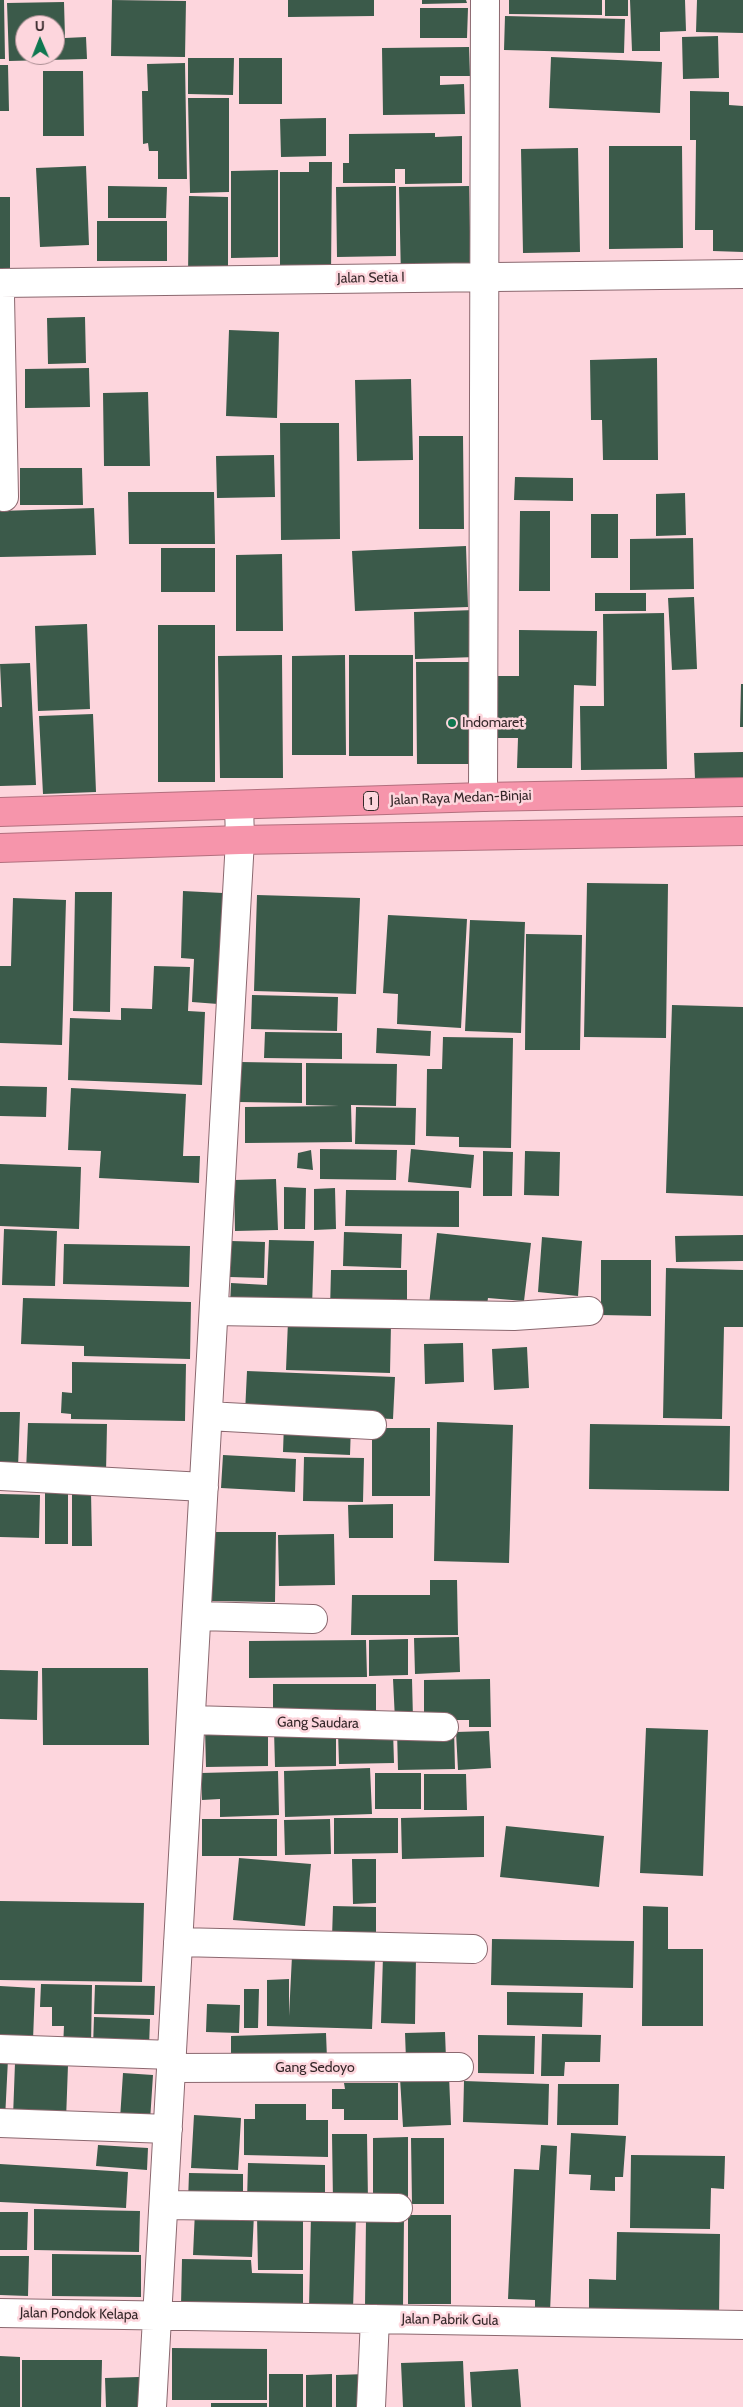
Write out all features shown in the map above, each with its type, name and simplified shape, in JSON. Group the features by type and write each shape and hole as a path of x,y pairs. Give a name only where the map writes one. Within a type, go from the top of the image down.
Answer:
{"highway":[{"name":"Jalan Raya Medan-Binjai","path":"0,812 483,797 743,792"},
{"path":"0,848 240,840 743,831"}],"street":[{"path":"483,797 484,0"},
{"name":"Jalan Setia I","path":"0,283 743,274"},
{"path":"0,296 4,497"},
{"path":"152,2407 240,840 240,805"},
{"path":"214,1311 514,1316 589,1311"},
{"path":"208,1416 372,1424"},
{"path":"0,1476 204,1487"},
{"path":"197,1616 313,1619"},
{"name":"Gang Saudara","path":"191,1720 444,1727"},
{"path":"178,1942 473,1950"},
{"name":"Gang Sedoyo","path":"0,2049 172,2062 459,2067"},
{"path":"0,2123 168,2129"},
{"path":"164,2205 398,2208"},
{"name":"Jalan Pondok Kelapa","path":"0,2313 158,2315"},
{"name":"Jalan Pabrik Gula","path":"158,2315 743,2325"},
{"path":"371,2407 375,2319"}],"building":[{"path":"0,0 4,0 5,59 0,59"},
{"path":"112,0 186,1 185,57 111,56"},
{"path":"288,0 374,0 374,16 288,17"},
{"path":"422,0 466,0 467,3 422,4"},
{"path":"509,0 602,0 602,15 509,14"},
{"path":"605,0 628,0 628,16 605,16"},
{"path":"630,0 685,0 686,31 660,32 660,51 632,51"},
{"path":"697,0 743,0 743,33 696,32"},
{"path":"64,2 64,15 15,15 15,61 9,61 7,3"},
{"path":"420,8 468,8 467,38 420,38"},
{"path":"505,16 625,19 624,53 504,50"},
{"path":"718,36 719,78 683,79 682,37"},
{"path":"86,37 87,59 65,60 65,38"},
{"path":"469,47 470,76 440,76 440,85 464,84 465,114 383,115 382,48"},
{"path":"551,57 662,62 660,113 549,108"},
{"path":"188,58 234,58 233,95 188,94"},
{"path":"239,58 282,58 282,104 239,104"},
{"path":"185,63 187,179 158,179 158,151 149,151 148,143 143,144 142,91 148,91 147,64"},
{"path":"0,65 8,65 9,111 0,111"},
{"path":"43,71 83,71 84,136 43,136"},
{"path":"690,91 729,92 729,105 743,106 743,252 713,251 713,230 695,230 696,140 690,140"},
{"path":"188,98 229,98 229,192 190,193"},
{"path":"326,118 326,156 281,157 280,119"},
{"path":"435,133 435,137 462,136 462,183 405,184 405,169 395,169 395,183 343,183 343,163 349,163 349,134"},
{"path":"609,146 682,146 683,248 609,249"},
{"path":"578,148 580,252 523,253 521,149"},
{"path":"309,162 332,162 331,275 280,270 280,172 309,172"},
{"path":"86,166 89,245 40,247 36,168"},
{"path":"278,170 278,257 231,258 231,171"},
{"path":"108,186 167,187 166,218 108,218"},
{"path":"396,186 396,256 337,257 336,187"},
{"path":"469,186 471,277 401,278 399,187"},
{"path":"189,196 228,197 228,275 188,275"},
{"path":"0,197 10,197 10,276 0,276"},
{"path":"97,221 167,221 167,261 97,261"},
{"path":"85,317 86,363 48,364 47,318"},
{"path":"229,330 279,332 277,418 226,416"},
{"path":"657,358 658,460 603,460 602,420 591,420 590,360"},
{"path":"89,368 90,407 25,408 25,369"},
{"path":"411,379 413,460 357,461 355,380"},
{"path":"148,392 150,466 104,466 103,393"},
{"path":"280,423 339,423 340,539 281,540"},
{"path":"419,436 463,436 464,529 419,529"},
{"path":"274,455 275,497 217,498 216,456"},
{"path":"20,468 82,468 83,505 20,505"},
{"path":"515,477 573,478 573,501 514,500"},
{"path":"128,492 214,492 215,544 129,544"},
{"path":"685,493 686,535 656,536 656,494"},
{"path":"94,508 96,555 0,557 0,511"},
{"path":"520,511 550,511 550,591 519,591"},
{"path":"591,514 618,514 618,558 591,558"},
{"path":"693,538 694,589 630,590 630,539"},
{"path":"466,546 468,607 355,611 352,551"},
{"path":"161,548 215,548 215,592 161,592"},
{"path":"282,554 283,631 236,631 236,555"},
{"path":"595,593 646,593 646,611 595,611"},
{"path":"694,597 697,669 672,670 668,598"},
{"path":"475,610 476,657 415,659 414,612"},
{"path":"664,613 667,769 581,770 580,706 604,706 603,614"},
{"path":"87,624 90,709 38,711 35,626"},
{"path":"158,625 215,625 215,782 158,782"},
{"path":"519,630 597,631 596,686 574,685 572,768 517,768 518,738 497,738 498,676 519,676"},
{"path":"282,655 283,778 220,778 218,656"},
{"path":"345,655 346,755 292,755 292,656"},
{"path":"349,655 413,655 413,756 349,756"},
{"path":"416,662 469,662 469,764 417,764"},
{"path":"30,663 36,785 0,786 0,707 2,707 0,664"},
{"path":"741,684 743,684 743,727 740,727"},
{"path":"93,714 96,792 43,794 39,716"},
{"path":"743,752 743,778 695,779 694,753"},
{"path":"587,883 668,884 666,1038 584,1037"},
{"path":"183,891 223,893 218,1004 192,1002 194,959 181,958"},
{"path":"75,892 112,892 110,1012 73,1011"},
{"path":"257,895 360,898 356,994 254,991"},
{"path":"13,898 66,900 62,1045 0,1043 0,966 11,966"},
{"path":"388,915 467,919 461,1028 397,1024 398,994 383,993"},
{"path":"470,920 525,922 521,1033 465,1031"},
{"path":"526,934 582,935 580,1050 525,1050"},
{"path":"154,966 190,967 188,1011 205,1012 202,1085 68,1080 70,1018 121,1020 121,1008 152,1009"},
{"path":"252,995 338,997 337,1031 251,1029"},
{"path":"672,1005 743,1007 743,1196 666,1193"},
{"path":"377,1028 431,1031 430,1056 376,1053"},
{"path":"265,1032 342,1033 342,1059 264,1058"},
{"path":"443,1037 513,1038 511,1148 459,1147 459,1137 426,1136 427,1069 442,1069"},
{"path":"240,1062 302,1063 302,1103 239,1102"},
{"path":"306,1063 397,1064 396,1106 351,1105 352,1142 245,1143 245,1107 339,1106 306,1105"},
{"path":"0,1086 47,1087 46,1117 0,1116"},
{"path":"71,1088 186,1094 183,1156 200,1156 199,1183 99,1178 101,1151 68,1150"},
{"path":"356,1107 416,1108 415,1145 355,1144"},
{"path":"320,1149 397,1150 396,1180 320,1179"},
{"path":"411,1149 474,1155 471,1188 408,1182"},
{"path":"311,1150 313,1170 297,1168 298,1153"},
{"path":"483,1151 513,1152 512,1196 483,1196"},
{"path":"525,1151 560,1152 559,1196 524,1195"},
{"path":"0,1164 81,1167 79,1229 0,1226"},
{"path":"276,1179 278,1230 235,1231 234,1180"},
{"path":"284,1187 306,1188 305,1229 284,1229"},
{"path":"335,1188 336,1229 314,1230 314,1189"},
{"path":"346,1190 459,1191 459,1227 345,1226"},
{"path":"4,1229 57,1231 55,1286 2,1285"},
{"path":"344,1232 402,1234 401,1268 343,1266"},
{"path":"437,1233 531,1243 524,1301 488,1298 486,1311 429,1305"},
{"path":"743,1235 743,1261 676,1262 675,1236"},
{"path":"542,1237 582,1241 578,1296 538,1292"},
{"path":"269,1240 314,1241 312,1308 230,1306 231,1283 267,1285"},
{"path":"231,1241 265,1242 264,1278 230,1277"},
{"path":"64,1244 190,1246 189,1287 63,1284"},
{"path":"601,1260 651,1260 651,1316 601,1315"},
{"path":"666,1268 743,1270 743,1327 724,1327 722,1419 663,1418"},
{"path":"331,1270 407,1270 407,1310 330,1310"},
{"path":"23,1298 191,1302 190,1359 84,1356 84,1346 21,1344"},
{"path":"288,1321 391,1324 390,1373 286,1370"},
{"path":"463,1343 464,1382 425,1384 424,1344"},
{"path":"527,1347 529,1388 494,1390 492,1349"},
{"path":"72,1362 186,1364 185,1421 71,1419 71,1414 61,1413 62,1392 72,1393"},
{"path":"247,1371 395,1377 393,1419 245,1413"},
{"path":"0,1412 20,1412 18,1468 0,1468"},
{"path":"437,1422 513,1425 509,1563 434,1561"},
{"path":"28,1423 107,1424 106,1473 26,1472"},
{"path":"284,1423 351,1425 350,1455 283,1452"},
{"path":"590,1424 730,1426 729,1491 589,1489"},
{"path":"372,1428 430,1428 430,1496 372,1496"},
{"path":"223,1455 296,1459 295,1492 221,1488"},
{"path":"304,1457 364,1458 363,1502 303,1501"},
{"path":"45,1491 68,1491 68,1544 45,1544"},
{"path":"72,1491 91,1491 92,1546 72,1546"},
{"path":"0,1494 40,1495 39,1538 0,1537"},
{"path":"393,1504 393,1538 349,1538 348,1505"},
{"path":"211,1532 276,1532 275,1602 210,1601"},
{"path":"334,1534 335,1585 279,1586 278,1535"},
{"path":"430,1580 457,1580 458,1635 351,1635 352,1595 430,1595"},
{"path":"459,1637 460,1672 415,1674 414,1638"},
{"path":"408,1639 408,1675 369,1676 369,1640"},
{"path":"366,1640 367,1677 249,1678 249,1641"},
{"path":"42,1668 148,1668 149,1745 43,1745"},
{"path":"0,1670 38,1671 37,1720 0,1719"},
{"path":"393,1679 412,1679 413,1719 395,1720"},
{"path":"490,1679 491,1727 469,1727 469,1720 424,1720 424,1680"},
{"path":"273,1684 376,1684 376,1714 273,1714"},
{"path":"268,1727 268,1766 206,1767 205,1728"},
{"path":"646,1728 708,1730 703,1876 640,1873"},
{"path":"336,1729 336,1766 275,1767 274,1730"},
{"path":"454,1729 455,1769 398,1770 397,1730"},
{"path":"393,1730 394,1763 339,1764 338,1731"},
{"path":"489,1731 491,1768 458,1770 456,1732"},
{"path":"370,1768 372,1814 285,1817 284,1771"},
{"path":"278,1771 279,1815 220,1817 220,1799 202,1800 201,1773"},
{"path":"375,1773 421,1773 421,1809 375,1809"},
{"path":"424,1774 466,1774 467,1810 424,1810"},
{"path":"484,1816 484,1857 402,1859 401,1818"},
{"path":"334,1818 398,1818 398,1853 334,1854"},
{"path":"202,1819 277,1819 277,1856 202,1856"},
{"path":"330,1819 331,1854 285,1855 284,1820"},
{"path":"506,1826 604,1836 599,1887 500,1877"},
{"path":"239,1858 311,1864 305,1926 233,1920"},
{"path":"352,1859 376,1859 376,1903 353,1904"},
{"path":"0,1901 144,1903 142,1982 0,1980"},
{"path":"333,1906 376,1907 376,1939 332,1938"},
{"path":"643,1906 668,1907 668,1949 703,1949 703,2026 642,2026"},
{"path":"492,1939 634,1941 633,1988 491,1985"},
{"path":"292,1956 375,1960 372,2029 267,2026 267,1980 289,1979 289,2016"},
{"path":"383,1956 416,1957 415,2024 381,2023"},
{"path":"41,1984 92,1985 91,2047 63,2047 64,2026 52,2026 52,2007 40,2007"},
{"path":"95,1985 155,1986 154,2015 94,2014"},
{"path":"0,1986 35,1988 33,2040 0,2039"},
{"path":"244,1989 259,1989 258,2028 244,2028"},
{"path":"507,1992 583,1993 582,2027 507,2025"},
{"path":"207,2004 240,2005 239,2033 206,2032"},
{"path":"94,2017 150,2019 149,2048 93,2047"},
{"path":"445,2032 446,2059 406,2060 405,2033"},
{"path":"326,2033 327,2059 231,2061 231,2036"},
{"path":"542,2034 601,2035 600,2062 565,2062 564,2076 541,2076"},
{"path":"478,2035 535,2036 534,2074 478,2073"},
{"path":"0,2058 8,2059 5,2119 0,2119"},
{"path":"15,2063 68,2065 66,2120 13,2117"},
{"path":"123,2073 153,2075 150,2121 120,2119"},
{"path":"449,2075 451,2125 403,2127 400,2078"},
{"path":"464,2081 549,2084 548,2125 463,2122"},
{"path":"344,2083 398,2083 398,2120 344,2120 344,2109 332,2109 332,2089 345,2089"},
{"path":"558,2084 619,2084 618,2125 557,2125"},
{"path":"255,2104 306,2104 306,2120 328,2120 328,2157 244,2155 244,2119 255,2119"},
{"path":"194,2115 241,2118 238,2170 191,2168"},
{"path":"571,2133 626,2136 623,2177 615,2177 615,2191 590,2190 591,2175 569,2174"},
{"path":"332,2134 367,2134 368,2202 333,2202"},
{"path":"408,2137 408,2203 373,2203 373,2138"},
{"path":"411,2138 444,2138 444,2204 412,2204"},
{"path":"98,2145 148,2148 147,2170 96,2166"},
{"path":"541,2145 557,2146 550,2312 535,2312 535,2300 508,2299 514,2169 539,2170"},
{"path":"631,2155 725,2156 724,2189 711,2188 710,2229 630,2228"},
{"path":"248,2163 325,2165 325,2203 247,2202"},
{"path":"0,2164 128,2172 126,2208 0,2202"},
{"path":"189,2173 243,2174 243,2203 188,2202"},
{"path":"34,2209 140,2211 139,2252 34,2250"},
{"path":"195,2211 254,2214 252,2257 193,2255"},
{"path":"0,2212 28,2212 27,2250 0,2250"},
{"path":"303,2214 303,2270 258,2270 257,2215"},
{"path":"311,2215 356,2216 353,2309 309,2308"},
{"path":"408,2215 451,2215 451,2304 408,2304"},
{"path":"366,2218 404,2218 403,2307 365,2306"},
{"path":"617,2232 720,2234 719,2317 589,2315 589,2279 616,2280"},
{"path":"52,2254 141,2255 141,2297 52,2296"},
{"path":"0,2256 29,2256 28,2296 0,2295"},
{"path":"182,2259 251,2260 252,2273 303,2274 303,2308 181,2306"},
{"path":"172,2348 267,2349 267,2400 172,2400"},
{"path":"0,2356 20,2357 20,2407 0,2407"},
{"path":"22,2360 102,2360 101,2407 22,2407"},
{"path":"463,2361 465,2407 403,2407 401,2363"},
{"path":"518,2369 521,2407 472,2407 470,2372"},
{"path":"269,2374 303,2374 303,2407 269,2407"},
{"path":"332,2374 332,2407 306,2407 306,2375"},
{"path":"367,2374 367,2407 336,2407 336,2375"},
{"path":"139,2377 140,2407 106,2407 105,2378"},
{"path":"211,2403 267,2403 267,2407 211,2407"}],"place":[{"name":"Indomaret","path":"452,723"}]}
